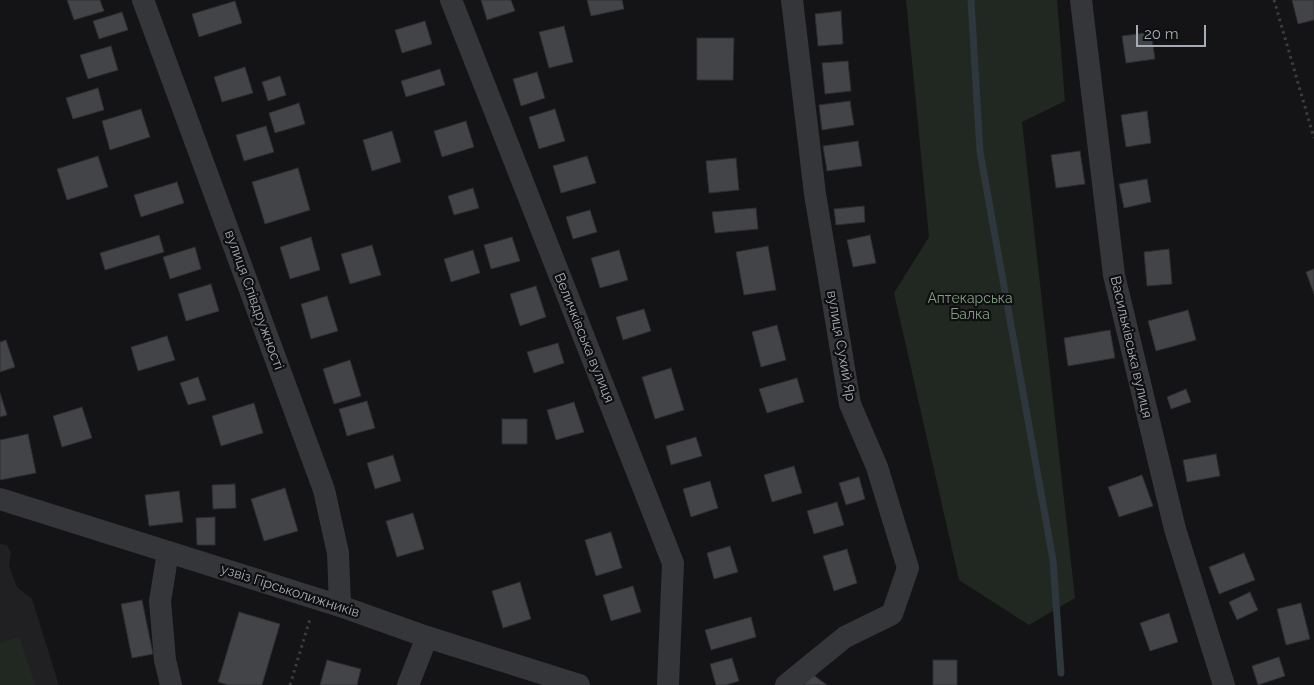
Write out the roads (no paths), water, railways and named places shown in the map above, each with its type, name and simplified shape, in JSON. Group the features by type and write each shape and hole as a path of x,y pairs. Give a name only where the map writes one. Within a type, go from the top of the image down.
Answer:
{"street":[{"name":"вулиця Співдружності","path":"143,0 324,490 338,553 340,606"},
{"name":"Величківська вулиця","path":"451,0 673,564 668,685"},
{"name":"вулиця Сухий Яр","path":"786,685 845,638 892,614 908,568 877,467 850,404 815,194 792,0"},
{"name":"Васильківська вулиця","path":"1081,0 1114,275 1175,529 1224,685"},
{"name":"узвіз Гірськолижників","path":"0,499 340,606 579,685"},
{"path":"168,552 160,601 165,660 171,685"},
{"path":"408,685 427,636"}],"waterway":[{"path":"971,0 980,152 1053,560 1061,673"}],"park label":[{"name":"Аптекарська Балка","path":"970,308"}]}
